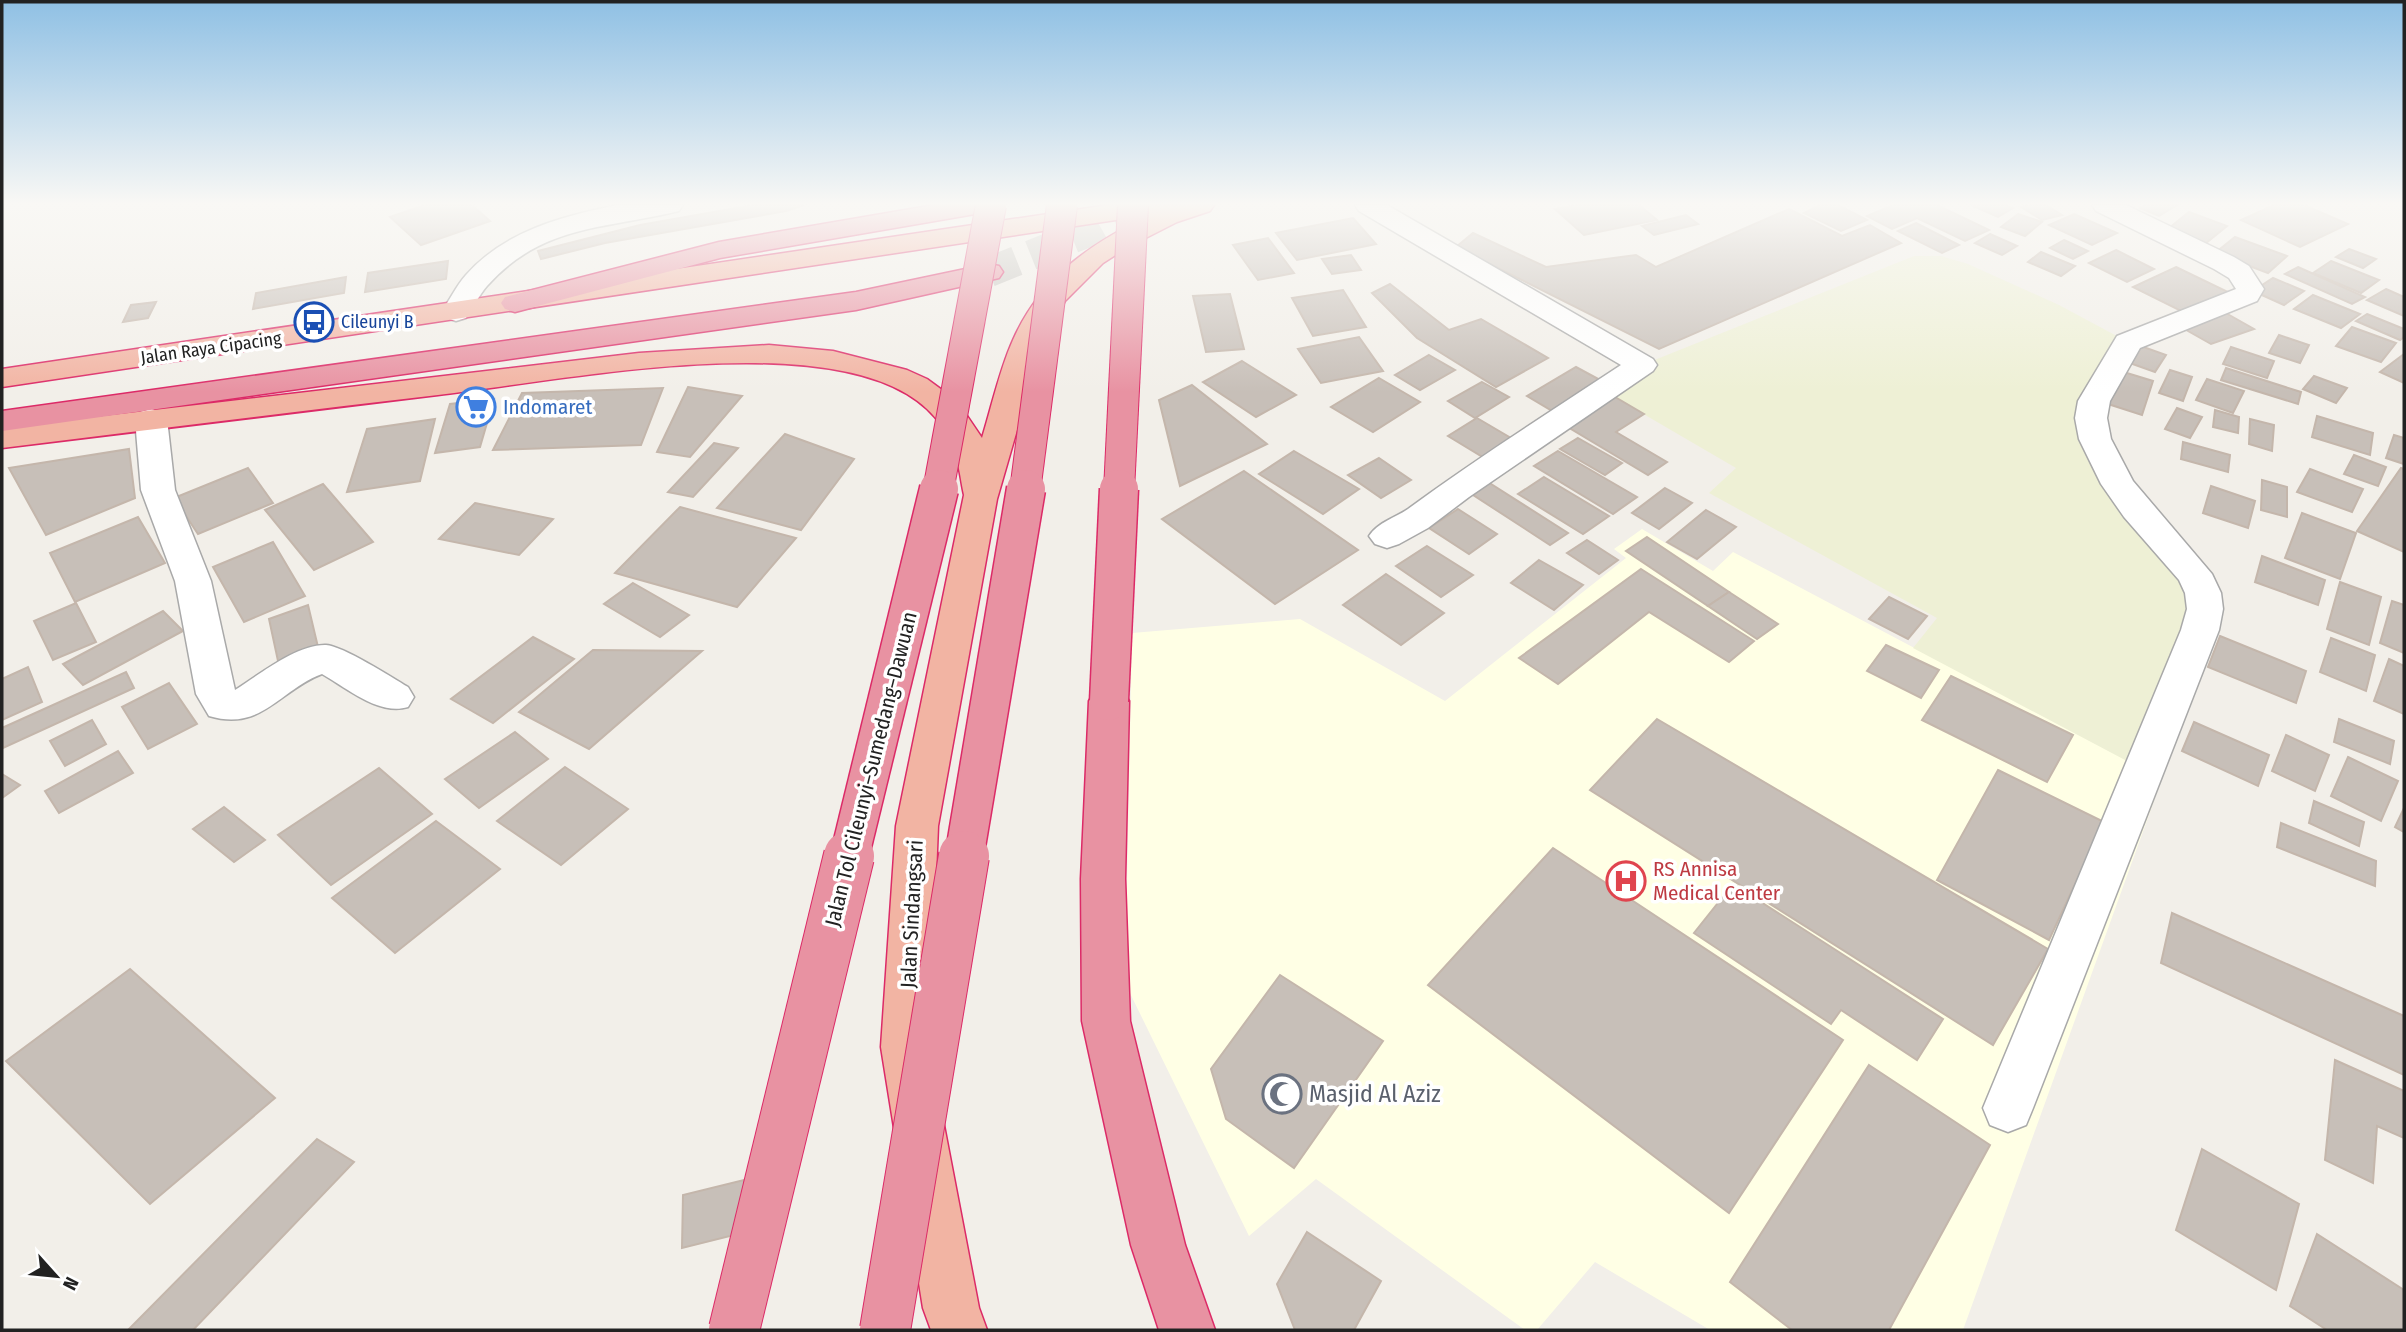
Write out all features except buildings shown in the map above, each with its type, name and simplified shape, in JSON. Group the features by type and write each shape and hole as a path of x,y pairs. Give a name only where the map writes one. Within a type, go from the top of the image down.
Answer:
{"highway":[{"path":"515,303 653,267"},
{"name":"Jalan Raya Cipacing","path":"2,378 746,267"},
{"name":"Jalan Tol Cileunyi–Sumedang–Dawuan","path":"734,1330 939,488 980,267"},
{"path":"885,1330 1026,487 1054,267"},
{"path":"981,499 1028,340 1053,297 1083,267"},
{"path":"1130,267 1103,879 1106,1021 1158,1245 1188,1330"},
{"path":"2,421 856,301 989,272"},
{"path":"2,438 607,366 761,354 834,359 896,377 938,400 957,419 968,438 976,461 981,499"},
{"name":"Jalan Sindangsari","path":"959,1330 951,1308 905,1047 917,826 981,499"}],"street":[{"path":"456,312 476,281 494,267"},
{"path":"1387,536 1416,520 1457,489 1642,365 1474,267"},
{"path":"2007,1108 2200,630 2205,609 2203,593 2193,574 2136,509 2104,460 2095,439 2091,418 2094,401 2127,342 2246,295 2250,289 2239,272 2231,267"},
{"path":"151,419 158,490 193,581 216,694 223,705 242,705 306,664 326,659 394,697"}],"shaded area":[{"path":"1886,267 1975,267 2059,305 2128,342 2091,419 2203,593 2144,770 1913,648 1937,618 1709,493 1736,468 1604,391 1642,365"},
{"name":"RS Annisa Medical Center","path":"1642,529 1713,571 1733,552 2162,779 1963,1330 1710,1330 1595,1262 1537,1330 1525,1330 1316,1179 1249,1236 1125,983 1132,633 1300,619 1445,701 1626,558 1614,549"}],"tunnel":[{"path":"989,272 1001,267"}],"place":[{"name":"Cileunyi B","path":"314,322"},
{"name":"Indomaret","path":"476,407"},
{"name":"RS Annisa Medical Center","path":"1626,881"},
{"name":"Masjid Al Aziz","path":"1282,1094"}]}
